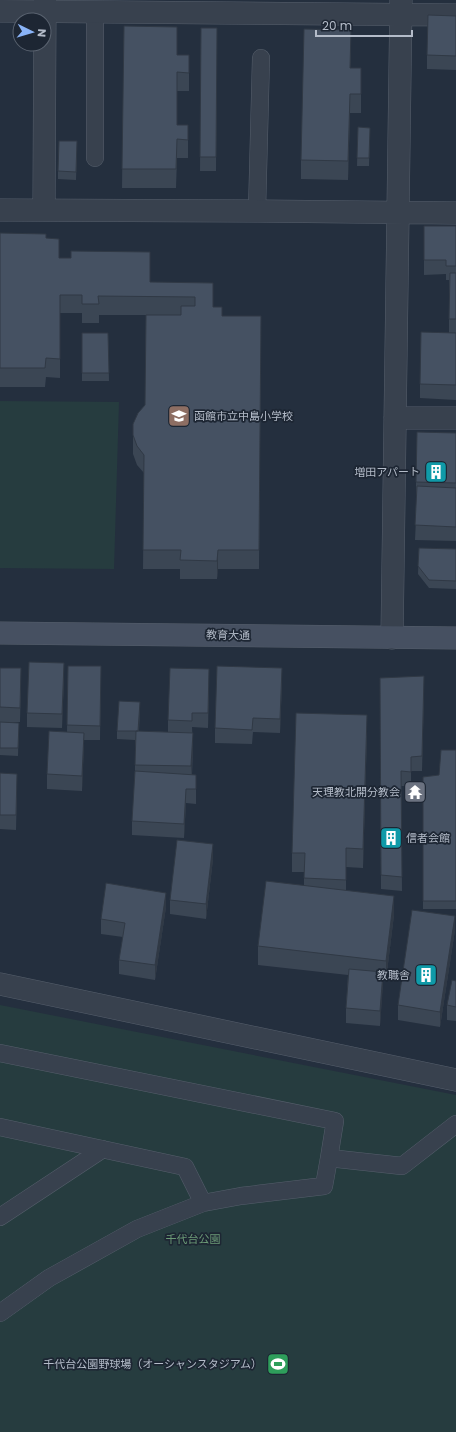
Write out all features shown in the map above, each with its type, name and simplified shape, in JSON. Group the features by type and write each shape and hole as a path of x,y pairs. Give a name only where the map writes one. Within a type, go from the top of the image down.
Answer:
{"street":[{"path":"0,11 45,6 95,13 401,8 456,15"},
{"path":"44,210 45,6"},
{"path":"392,638 401,8"},
{"path":"0,210 257,210 456,213"},
{"path":"395,418 456,418"},
{"name":"教育大通","path":"0,633 456,638"},
{"path":"0,984 456,1080"}],"lane":[{"path":"95,13 95,158"},
{"path":"257,210 261,58"},
{"path":"0,1053 335,1121 324,1186 241,1196 203,1203 137,1229 48,1278 0,1313"},
{"path":"329,1158 402,1166 456,1124"},
{"path":"0,1127 185,1168 203,1203"},
{"path":"0,1217 103,1149"}],"green space":[{"path":"0,401 119,402 114,569 0,568"},
{"name":"千代台公園","path":"0,1005 456,1095 456,1432 0,1432"}],"building":[{"path":"428,15 456,16 456,56 427,55"},
{"path":"124,26 177,27 177,55 189,55 189,73 177,72 177,125 188,125 188,140 177,139 176,169 122,169"},
{"path":"201,28 217,28 216,157 200,157"},
{"path":"304,29 351,30 350,68 361,68 361,94 350,94 348,161 301,160"},
{"path":"358,127 370,128 369,158 357,158"},
{"path":"59,141 77,141 76,172 58,171"},
{"path":"424,226 456,226 456,266 446,266 446,260 424,260"},
{"path":"0,233 46,234 46,238 59,239 59,258 71,258 71,251 150,252 150,282 213,283 213,307 222,307 222,316 261,316 259,550 218,550 217,561 180,560 181,550 143,550 144,455 137,446 133,435 133,424 138,413 145,405 146,315 181,315 181,306 195,306 195,297 98,296 99,304 82,304 82,295 60,295 60,359 46,358 45,368 0,368"},
{"path":"450,273 456,273 456,319 449,319"},
{"path":"421,332 456,333 456,385 420,384"},
{"path":"82,333 108,333 109,373 82,373"},
{"name":"増田アパート","path":"417,432 456,433 456,483 416,482"},
{"path":"417,486 456,488 456,527 415,525"},
{"path":"419,548 456,549 456,581 429,580 418,566"},
{"path":"29,662 64,663 62,714 27,713"},
{"path":"68,666 101,666 100,726 67,725"},
{"path":"217,666 282,668 280,719 253,718 252,730 215,728"},
{"path":"0,668 21,668 20,708 0,707"},
{"path":"170,668 209,669 208,713 192,713 192,721 168,720"},
{"name":"信者会館","path":"424,676 422,756 411,757 411,772 401,771 402,877 381,875 380,678"},
{"path":"119,701 140,702 138,731 117,731"},
{"path":"296,713 367,715 363,849 346,848 346,880 304,878 305,853 292,853"},
{"path":"0,722 19,723 18,748 0,748"},
{"path":"49,731 84,733 82,776 47,774"},
{"path":"136,731 193,733 191,766 135,765"},
{"path":"441,750 456,750 456,901 423,901 423,777 439,775"},
{"path":"135,771 196,775 196,789 186,789 184,824 132,821"},
{"path":"0,773 17,774 16,815 0,815"},
{"path":"177,840 213,844 206,904 170,900"},
{"path":"266,881 394,896 386,961 258,946"},
{"path":"106,883 166,893 155,965 119,960 125,923 101,919"},
{"name":"教職舎","path":"412,910 455,916 440,1012 398,1005"},
{"path":"349,969 383,972 380,1011 346,1008"},
{"path":"452,980 456,981 456,1007 447,1005"}],"place":[{"name":"函館市立中島小学校","path":"179,416"},
{"name":"増田アパート","path":"436,472"},
{"name":"天理教北開分教会","path":"415,792"},
{"name":"信者会館","path":"391,838"},
{"name":"教職舎","path":"426,975"},
{"name":"千代台公園野球場（オーシャンスタジアム）","path":"278,1364"}]}
